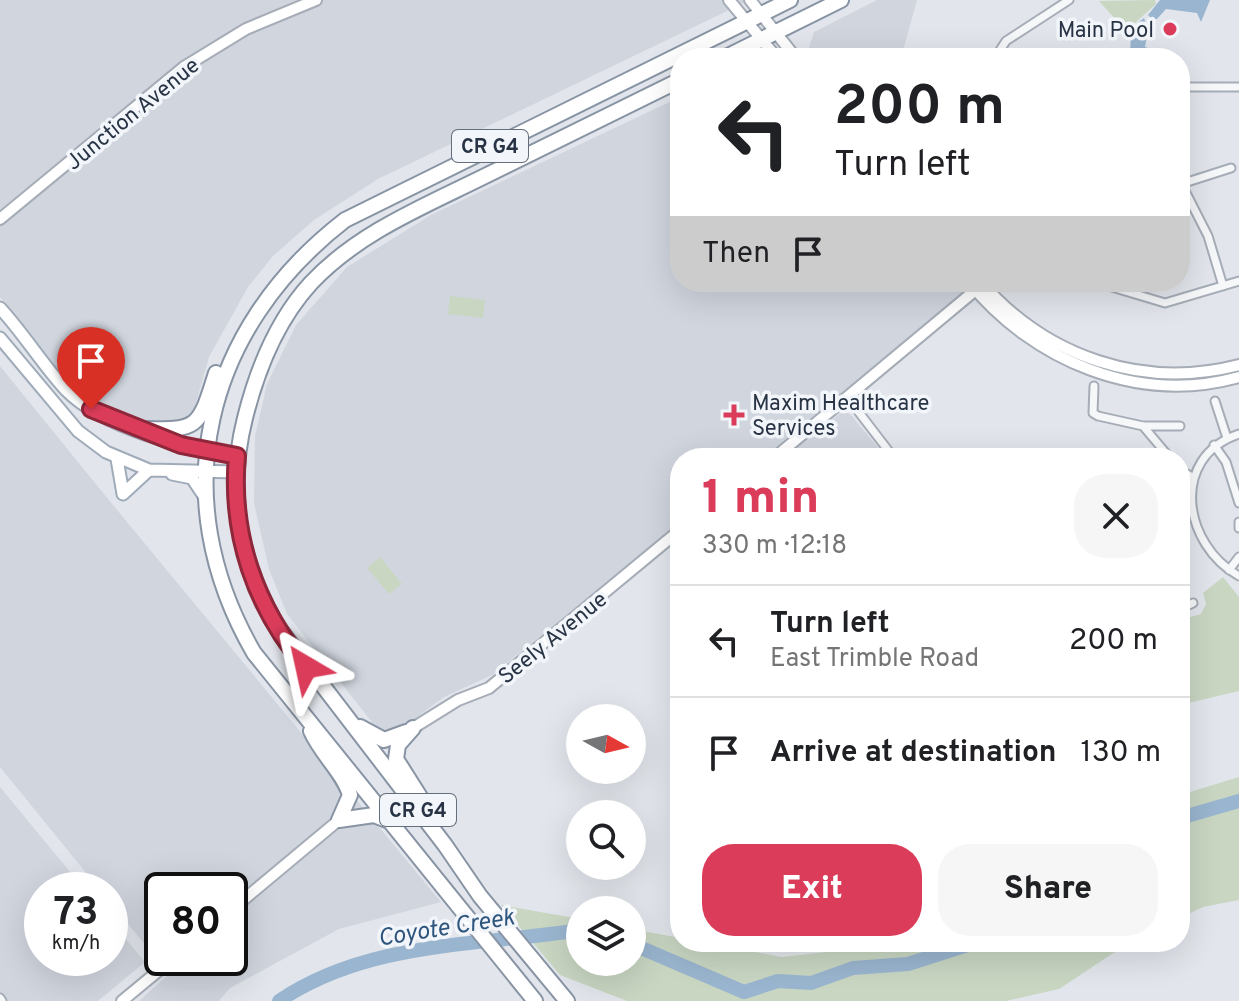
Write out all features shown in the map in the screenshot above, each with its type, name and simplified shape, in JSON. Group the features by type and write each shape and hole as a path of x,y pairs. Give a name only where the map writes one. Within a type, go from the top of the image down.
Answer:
{"highway":[{"name":"CR G4","path":"692,48 790,0"},
{"path":"744,48 841,0"},
{"name":"CR G4","path":"531,997 397,826 254,653 229,607 213,556 206,502 207,452 232,355 259,306 292,266 345,220 670,59"},
{"name":"CR G4","path":"567,1001 485,902 349,720 295,655 261,599 248,569 237,525 237,456 249,403 268,350 308,285 328,266 385,226 670,85"},
{"path":"137,429 171,430 193,425 202,416 217,371 232,355"},
{"path":"303,715 319,750 347,785 349,800 339,820"},
{"path":"349,720 384,740 413,728"},
{"path":"413,728 398,745 396,759 437,824 445,845"},
{"path":"339,820 374,815 397,826"}],"main road":[{"path":"0,308 78,400 137,429 207,452 237,456"},
{"path":"0,338 78,431 117,459 149,470 192,478 200,486 206,502"},
{"path":"117,459 123,494 149,470"},
{"path":"167,473 206,470 236,472"}],"street":[{"name":"Junction Avenue","path":"0,219 184,67 246,29 316,0"},
{"path":"729,0 746,21 783,48"},
{"path":"750,0 760,13 773,48"},
{"path":"1001,48 1006,41 1069,0"},
{"path":"1190,87 1239,87"},
{"path":"1190,180 1231,168"},
{"path":"1190,202 1208,236 1223,286"},
{"path":"1128,292 1165,303 1239,281"},
{"path":"786,448 969,292"},
{"path":"983,292 1022,334 1067,362 1097,373 1131,381 1175,385 1239,377"},
{"path":"985,292 1045,338 1105,364 1177,374 1239,365"},
{"path":"1094,386 1093,413 1143,426 1180,426"},
{"path":"848,398 886,448"},
{"path":"1215,401 1227,438"},
{"path":"1143,426 1162,448"},
{"path":"1239,434 1214,445 1201,462 1194,478 1192,503 1199,532 1210,552 1239,576"},
{"path":"1214,445 1226,462 1239,503"},
{"path":"1190,476 1194,478"},
{"name":"Seely Avenue","path":"413,728 458,700 489,688 670,538"},
{"path":"1229,570 1239,557"},
{"path":"248,896 339,820"},
{"path":"122,1001 152,976"}],"shaded area":[{"path":"0,0 750,0 378,179 314,220 273,256 248,287 209,357 192,417 172,427 106,409 67,381 0,297"},
{"path":"877,0 917,0 904,48 809,48 814,32"},
{"path":"670,102 670,292 963,292 774,448 670,448 670,530 492,675 444,697 399,730 382,735 287,614 269,569 254,503 255,436 267,384 296,325 347,267 431,215"},
{"path":"0,366 441,902 339,929 230,988 219,1001 139,1001 167,976 248,976 248,872 144,872 144,943 128,924 128,872 85,872 0,767"},
{"path":"842,412 850,414 879,448 797,448"},
{"path":"0,787 70,872 24,872 24,976 128,976 128,942 144,963 98,1001 0,1001"}],"green space":[{"path":"1155,0 1156,4 1126,31 1099,1"},
{"path":"450,296 485,300 483,318 448,314"},
{"path":"380,557 402,584 389,594 367,568"},
{"path":"1223,577 1239,597 1239,691 1190,703 1190,617 1201,614 1206,604 1203,593"},
{"path":"1239,777 1239,900 1203,907 1190,913 1190,792"},
{"path":"501,905 566,917 566,976 646,976 646,932 670,936 670,952 755,952 782,957 826,952 1115,952 1059,989 1006,1001 627,1001 560,975"}],"water":[{"path":"1160,0 1210,0 1201,22 1197,13 1166,9 1157,19 1152,19 1148,15"},
{"path":"1144,18 1148,30 1145,47 1148,48 1130,48 1131,28"}],"waterway":[{"name":"Coyote Creek","path":"1190,815 1239,801"},
{"name":"Coyote Creek","path":"279,1001 313,981 386,956 566,932"},
{"name":"Coyote Creek","path":"646,950 744,992 778,981 811,983 853,968 908,964 946,952"}],"place":[{"name":"Main Pool","path":"1170,29"},
{"name":"Maxim Healthcare Services","path":"734,415"}],"route":[{"path":"91,409 193,449 237,456 237,525 248,569 261,599 295,655 306,667"}]}
